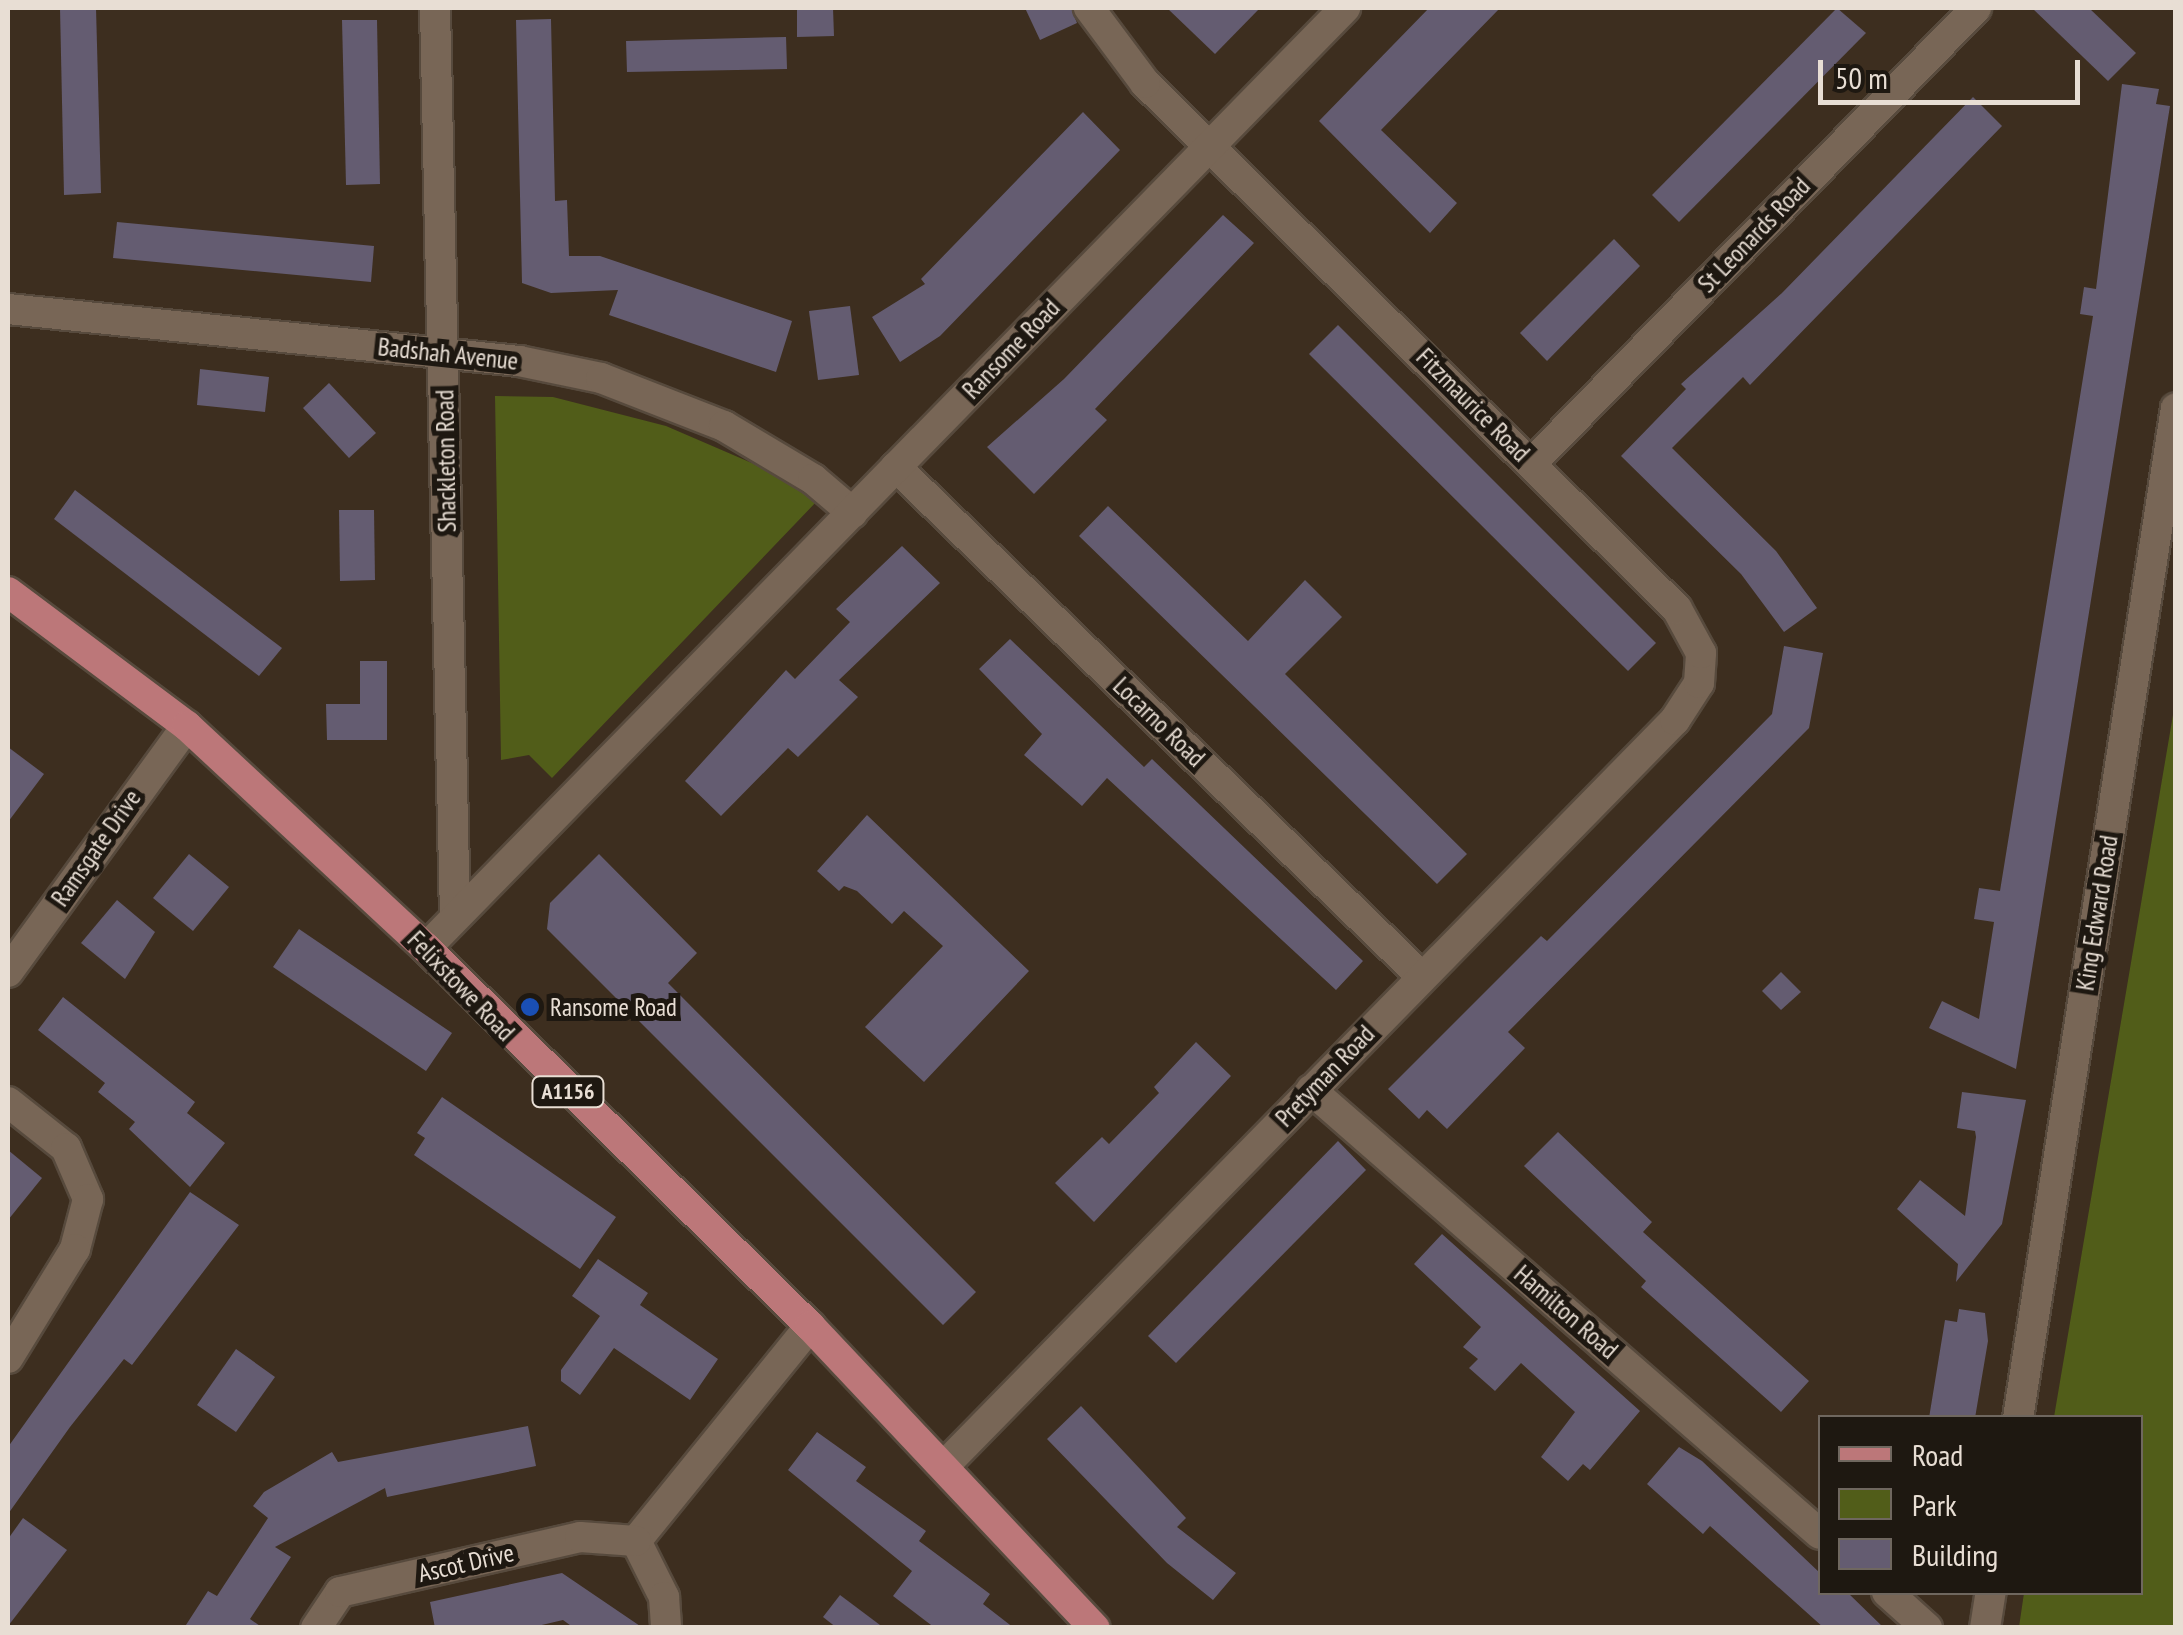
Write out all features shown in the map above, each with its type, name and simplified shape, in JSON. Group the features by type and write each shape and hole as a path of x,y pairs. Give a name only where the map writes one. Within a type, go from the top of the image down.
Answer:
{"main road":[{"name":"Felixstowe Road","path":"8,592 187,726 426,948 810,1326 1095,1628"}],"street":[{"name":"Shackleton Road","path":"435,8 455,914"},
{"name":"Fitzmaurice Road","path":"1089,8 1145,82 1212,144 1686,621 1701,653 1699,682"},
{"name":"Ransome Road","path":"426,948 455,914 1345,8"},
{"name":"St Leonards Road","path":"1532,463 1976,8"},
{"name":"Badshah Avenue","path":"8,309 520,360 653,396 724,426 813,479 853,513"},
{"name":"King Edward Road","path":"2018,1415 2176,408"},
{"name":"Locarno Road","path":"896,467 1421,976"},
{"name":"Pretyman Road","path":"945,1465 1675,720 1699,682"},
{"name":"Ramsgate Drive","path":"8,972 187,726"},
{"name":"Hamilton Road","path":"1311,1090 1818,1532"},
{"path":"8,1102 66,1148 88,1199 75,1249 8,1358"},
{"path":"666,1628 664,1597 636,1541 810,1326"},
{"name":"Ascot Drive","path":"316,1628 340,1592 580,1537 636,1541"},
{"path":"1890,1595 1927,1628"},
{"path":"1985,1628 1990,1595"}],"green space":[{"path":"495,396 553,397 666,426 791,480 818,500 552,778 529,755 501,760"},
{"path":"2175,703 2175,1627 2019,1627 2024,1595 2143,1595 2143,1415 2054,1415"}],"building":[{"path":"60,8 96,8 101,193 64,195"},
{"path":"797,8 833,8 834,36 797,37"},
{"path":"1025,8 1071,8 1077,23 1040,40"},
{"path":"1167,8 1260,8 1215,54"},
{"path":"1429,8 1500,8 1381,130 1457,203 1430,233 1319,121"},
{"path":"1837,8 1866,33 1679,222 1652,195"},
{"path":"2032,8 2089,8 2136,53 2108,81"},
{"path":"551,19 555,201 567,200 569,256 600,256 792,321 776,372 609,315 618,290 551,293 522,283 516,20"},
{"path":"342,20 377,20 380,184 346,185"},
{"path":"786,37 787,69 627,72 626,41"},
{"path":"2122,84 2159,89 2156,104 2170,106 2016,1069 1929,1028 1942,1001 1979,1019 1994,922 1974,919 1979,888 2000,891 2093,316 2080,314 2084,287 2096,289"},
{"path":"1973,97 2002,126 1750,385 1743,377 1672,448 1776,551 1817,608 1784,632 1741,574 1621,456 1686,389 1681,384 1782,293"},
{"path":"1083,112 1120,150 940,336 900,362 872,317 925,284 921,279"},
{"path":"1223,215 1254,243 1095,409 1107,420 1034,494 987,447 1064,379"},
{"path":"117,222 374,246 371,282 113,258"},
{"path":"1614,239 1640,266 1547,361 1520,333"},
{"path":"850,306 859,375 818,380 809,311"},
{"path":"1338,325 1656,643 1628,671 1309,354"},
{"path":"200,369 269,377 265,412 197,405"},
{"path":"329,383 376,433 349,458 303,408"},
{"path":"75,490 282,648 259,676 54,519"},
{"path":"1108,506 1248,641 1305,580 1342,617 1285,674 1467,854 1437,884 1079,536"},
{"path":"339,510 374,510 375,580 340,581"},
{"path":"902,546 940,583 839,680 858,697 798,757 788,748 721,816 685,781 786,670 795,679 850,622 836,609"},
{"path":"1010,639 1144,767 1152,759 1363,961 1336,990 1107,778 1082,806 1024,755 1042,734 979,669"},
{"path":"1784,646 1823,653 1809,728 1508,1032 1525,1048 1447,1129 1427,1110 1419,1119 1388,1089 1541,936 1547,941 1772,714"},
{"path":"360,661 387,661 387,740 327,740 326,704 360,704"},
{"path":"8,747 44,774 8,822"},
{"path":"867,815 1029,971 924,1082 865,1027 943,946 904,911 892,924 857,891 844,886 839,891 817,871"},
{"path":"189,854 229,887 193,931 153,898"},
{"path":"599,854 697,953 668,983 976,1292 943,1325 547,929 550,903"},
{"path":"117,900 155,932 125,979 81,943"},
{"path":"299,929 452,1033 426,1071 273,967"},
{"path":"1781,972 1801,992 1781,1010 1762,991"},
{"path":"63,997 195,1102 187,1113 225,1143 190,1187 129,1129 135,1122 98,1092 105,1083 38,1030"},
{"path":"1196,1042 1231,1076 1094,1222 1055,1183 1102,1137 1109,1144 1159,1093 1154,1087"},
{"path":"1962,1092 2026,1100 2002,1224 1956,1282 1958,1264 1897,1209 1920,1180 1965,1216 1976,1137 1975,1131 1957,1128"},
{"path":"442,1097 616,1217 580,1269 414,1155 425,1138 417,1133"},
{"path":"1558,1132 1652,1222 1643,1232 1809,1381 1781,1412 1641,1287 1646,1281 1524,1166"},
{"path":"1338,1141 1366,1170 1176,1363 1148,1336"},
{"path":"8,1150 42,1178 8,1220"},
{"path":"190,1192 239,1225 132,1365 124,1359 8,1514 8,1447"},
{"path":"1442,1234 1640,1411 1590,1470 1583,1464 1568,1481 1541,1457 1575,1412 1521,1363 1495,1391 1469,1368 1478,1359 1463,1347 1481,1327 1414,1264"},
{"path":"598,1259 648,1293 640,1305 718,1359 690,1400 614,1348 580,1395 561,1381 561,1370 600,1316 572,1296"},
{"path":"1959,1309 1985,1313 1988,1341 1976,1415 1929,1415 1945,1320 1957,1322"},
{"path":"236,1349 275,1377 236,1432 197,1405"},
{"path":"1081,1406 1186,1518 1177,1527 1236,1573 1213,1600 1167,1563 1047,1439"},
{"path":"528,1426 536,1466 387,1497 385,1488 275,1547 291,1557 250,1619 263,1628 184,1628 208,1591 217,1596 268,1518 253,1506 264,1492 332,1452 338,1462"},
{"path":"817,1432 866,1467 856,1481 926,1531 919,1541 990,1594 983,1604 1014,1628 935,1628 893,1596 912,1571 788,1470"},
{"path":"1679,1447 1702,1461 1818,1571 1818,1595 1850,1595 1884,1628 1824,1628 1710,1526 1703,1534 1647,1484"},
{"path":"23,1518 67,1550 8,1626 8,1539"},
{"path":"562,1573 643,1628 574,1628 563,1620 529,1628 435,1628 430,1602"},
{"path":"840,1595 884,1628 837,1628 823,1617"}],"place":[{"name":"Ransome Road","path":"530,1007"}]}
